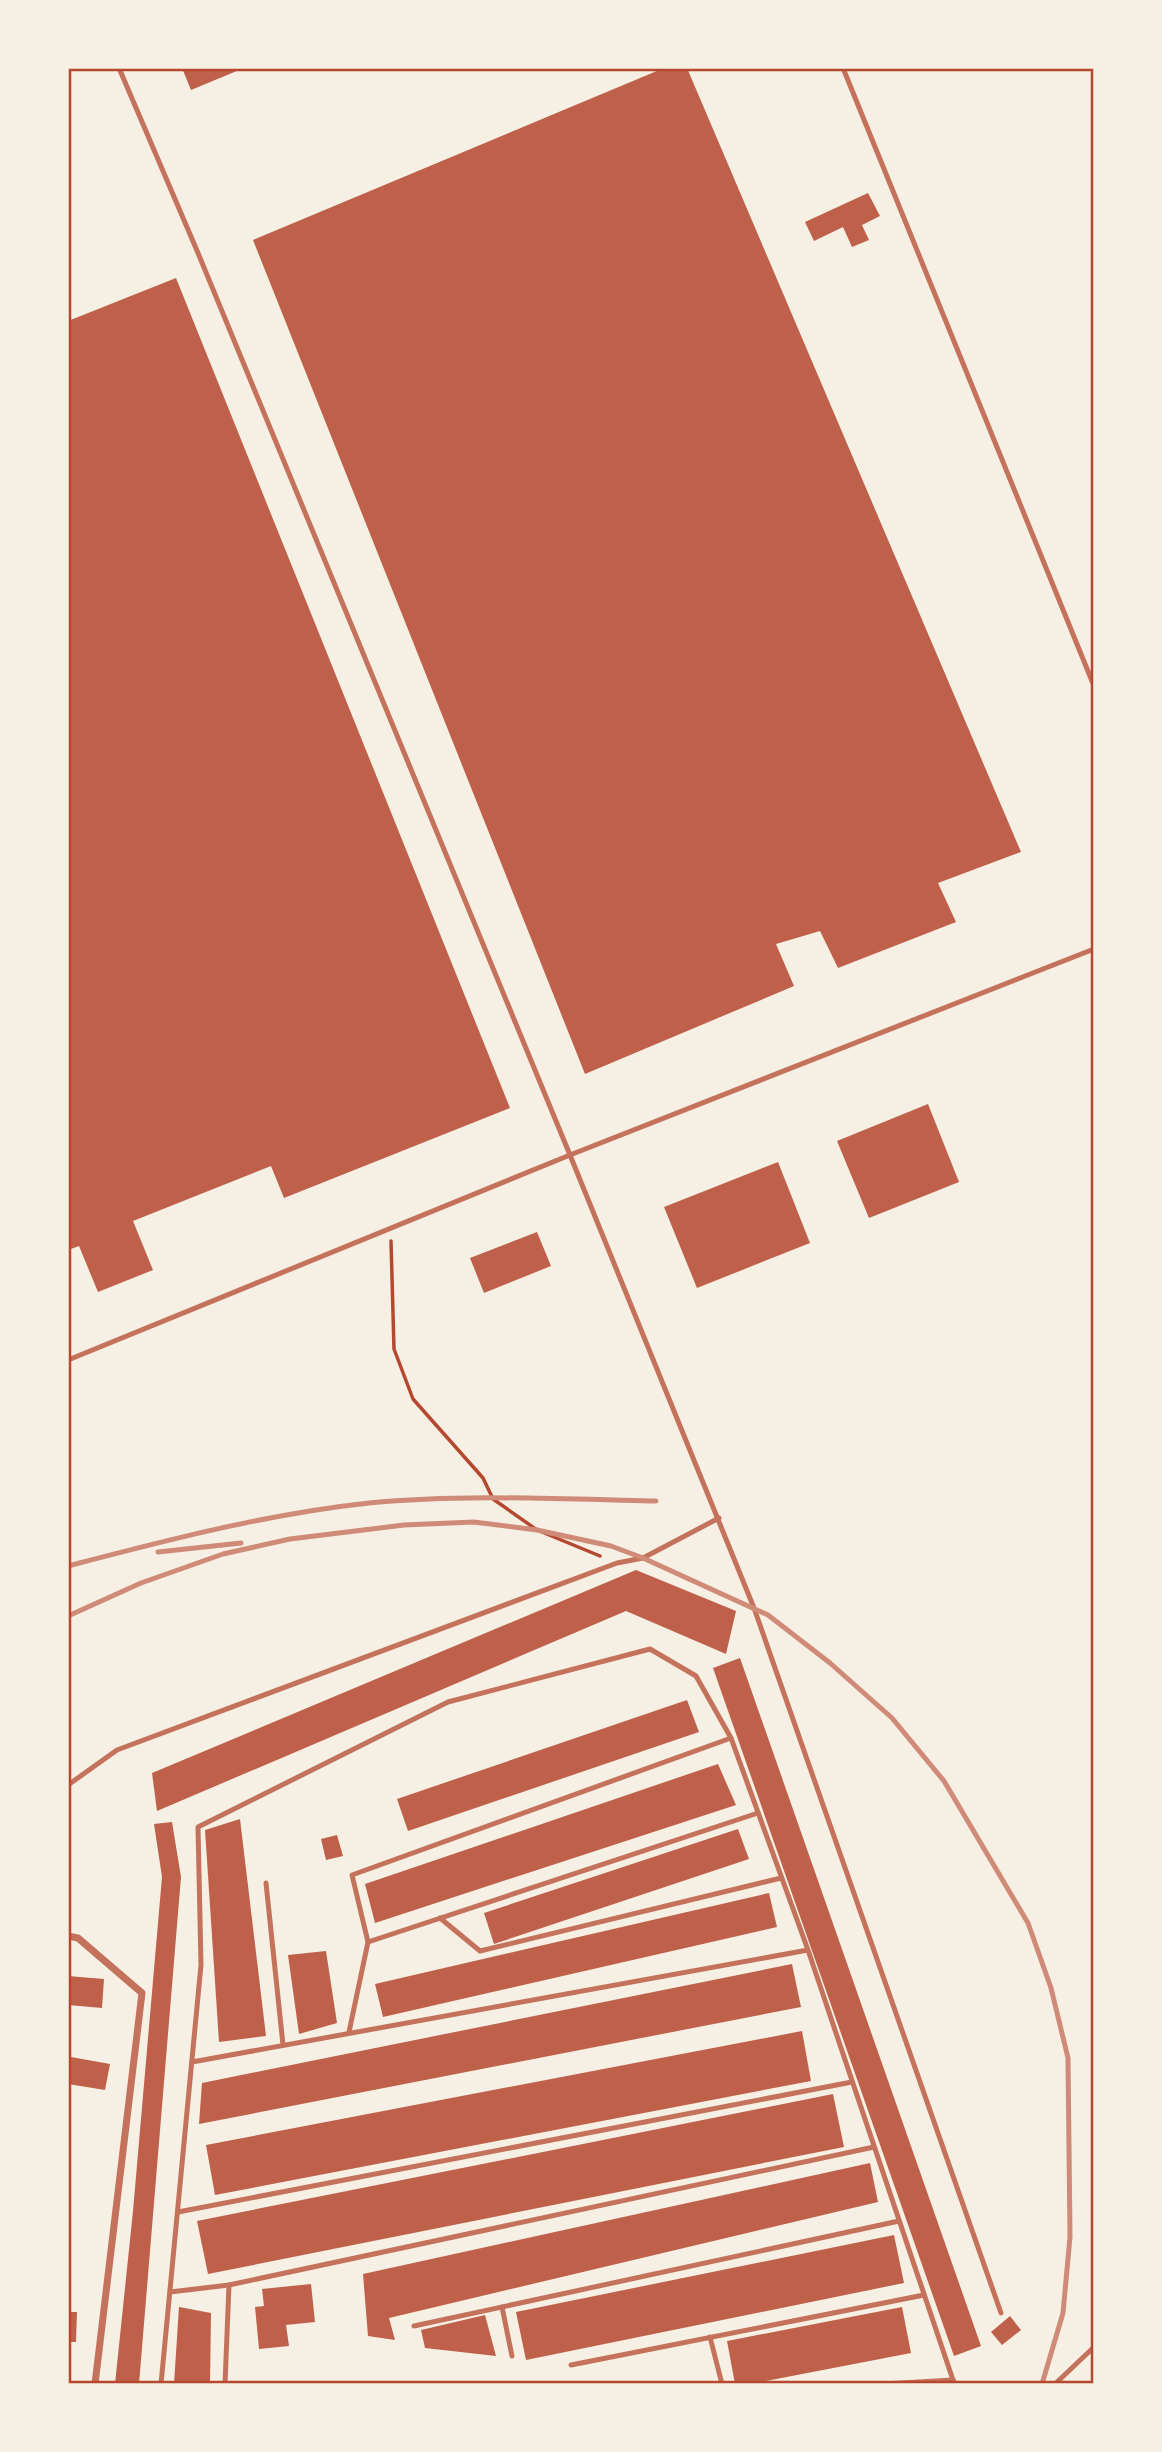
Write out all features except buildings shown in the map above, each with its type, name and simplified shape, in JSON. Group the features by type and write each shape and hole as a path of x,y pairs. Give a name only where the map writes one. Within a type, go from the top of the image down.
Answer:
{"street":[{"path":"68,1936 78,1938 142,1993 95,2384"}],"lane":[{"path":"119,68 204,266 719,1518 759,1621 1001,2313"},
{"path":"843,68 1094,686"},
{"path":"68,1360 570,1155 1094,949"},
{"path":"68,1785 117,1750 617,1563 643,1558 719,1518"},
{"path":"161,2384 201,1965 198,1827 448,1702 650,1649 696,1676 731,1738 808,1950 955,2382 884,2384"},
{"path":"349,2032 368,1942 352,1875 731,1738"},
{"path":"368,1942 758,1813"},
{"path":"440,1918 480,1951 781,1878"},
{"path":"266,1883 283,2045"},
{"path":"192,2062 808,1950"},
{"path":"178,2213 852,2082"},
{"path":"170,2292 229,2285 874,2147"},
{"path":"414,2326 899,2221"},
{"path":"225,2384 229,2285"},
{"path":"571,2365 924,2295"},
{"path":"502,2307 512,2356"},
{"path":"710,2337 722,2384"},
{"path":"1055,2384 1094,2347"}],"path":[{"path":"391,1228 394,1349 413,1399 483,1478 494,1499 537,1530 617,1563"}],"railway":[{"path":"68,1566 255,1521 369,1503 477,1498 656,1501"},
{"path":"68,1616 141,1583 223,1554 290,1539 404,1525 474,1522 537,1530 611,1546 643,1558 768,1615 830,1663 892,1718 944,1781 1028,1923 1051,1988 1068,2058 1070,2237 1063,2313 1042,2384"},
{"path":"158,1552 241,1543"}]}
